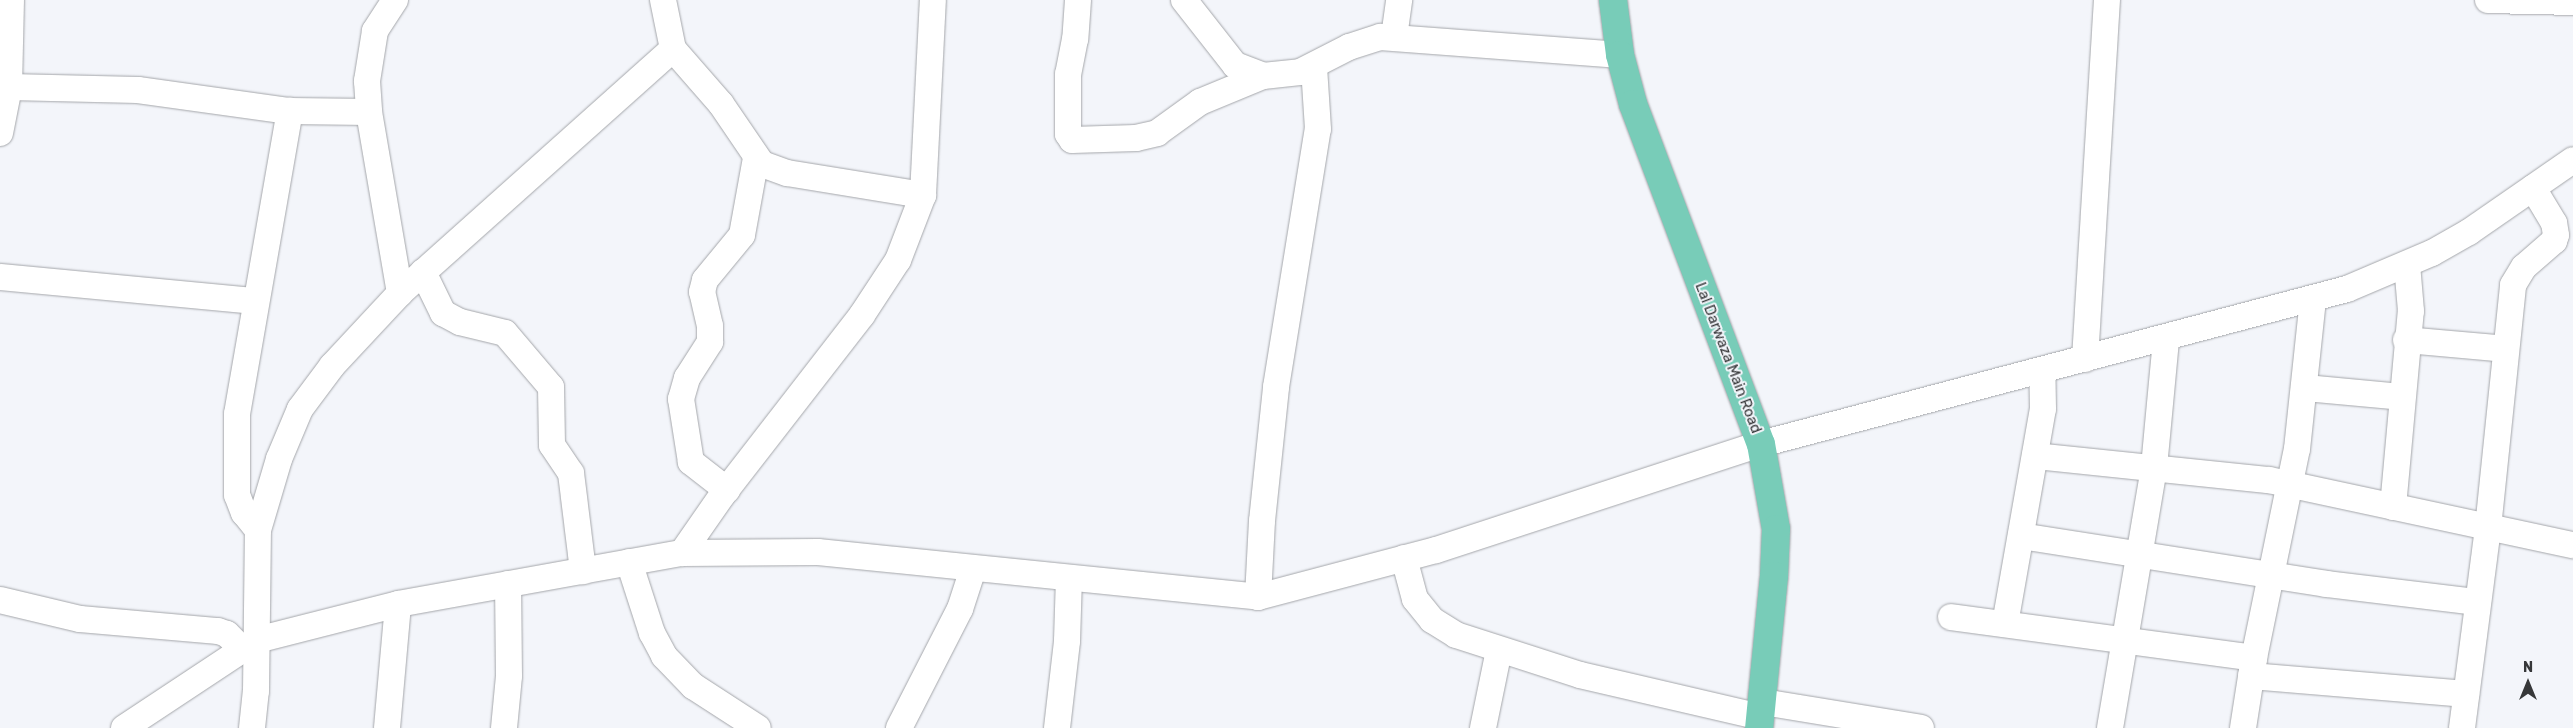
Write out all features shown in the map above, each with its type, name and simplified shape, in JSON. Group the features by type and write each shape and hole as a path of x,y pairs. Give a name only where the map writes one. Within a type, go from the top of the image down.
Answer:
{"main road":[{"name":"Lal Darwaza Main Road","path":"1613,0 1620,56 1636,112 1761,444 1776,529 1760,716"}],"street":[{"path":"0,134 9,87 11,0"},
{"path":"395,0 382,18 372,46 367,80 369,112 400,293"},
{"path":"682,553 727,490 862,315 898,260 923,195 933,0"},
{"path":"1078,0 1075,39 1068,74 1068,134 1072,140 1136,138 1152,134 1200,102 1263,76"},
{"path":"1184,0 1235,65 1263,76 1280,76 1314,67 1365,40 1394,37 1620,56"},
{"path":"1394,37 1399,0"},
{"path":"2086,359 2107,0"},
{"path":"2488,0 2573,2"},
{"path":"660,1 673,48 721,104 756,158 773,170 923,195"},
{"path":"252,728 250,645 258,530 280,459 300,409 332,366 400,293 673,48"},
{"path":"1258,597 1262,521 1276,387 1318,129 1314,67"},
{"path":"9,87 138,90 290,111 369,112"},
{"path":"258,530 244,513 236,484 238,414 290,111"},
{"path":"727,490 691,462 681,399 687,378 710,342 710,326 702,292 704,280 742,235 756,158"},
{"path":"124,728 250,645 398,604 682,553 818,552 1258,597 1404,558 1761,444 2166,339 2347,289 2407,264 2469,232 2573,160"},
{"path":"2462,728 2488,528 2506,349 2517,277 2554,241 2556,235 2554,223 2533,188"},
{"path":"2393,507 2406,340 2412,292 2407,264"},
{"path":"423,272 443,313 460,322 505,333 551,387 552,445 571,473 583,571"},
{"path":"0,276 256,301"},
{"path":"2243,728 2252,667 2291,485 2305,388 2313,299"},
{"path":"2110,728 2154,468 2166,339"},
{"path":"2406,340 2506,349"},
{"path":"2005,624 2043,408 2042,370"},
{"path":"2305,388 2402,397"},
{"path":"2035,456 2238,475 2573,545"},
{"path":"2021,536 2272,575 2477,602"},
{"path":"1404,558 1416,599 1432,620 1456,635 1500,650 1626,688 1760,716 1921,728"},
{"path":"629,562 652,633 664,656 693,686 758,728"},
{"path":"899,728 960,609 973,569"},
{"path":"1057,728 1067,641 1069,579"},
{"path":"504,728 509,676 508,584"},
{"path":"0,600 80,619 218,631 250,645"},
{"path":"387,728 398,604"},
{"path":"1952,617 2126,641 2252,667 2466,694"},
{"path":"1483,728 1500,650"}]}
